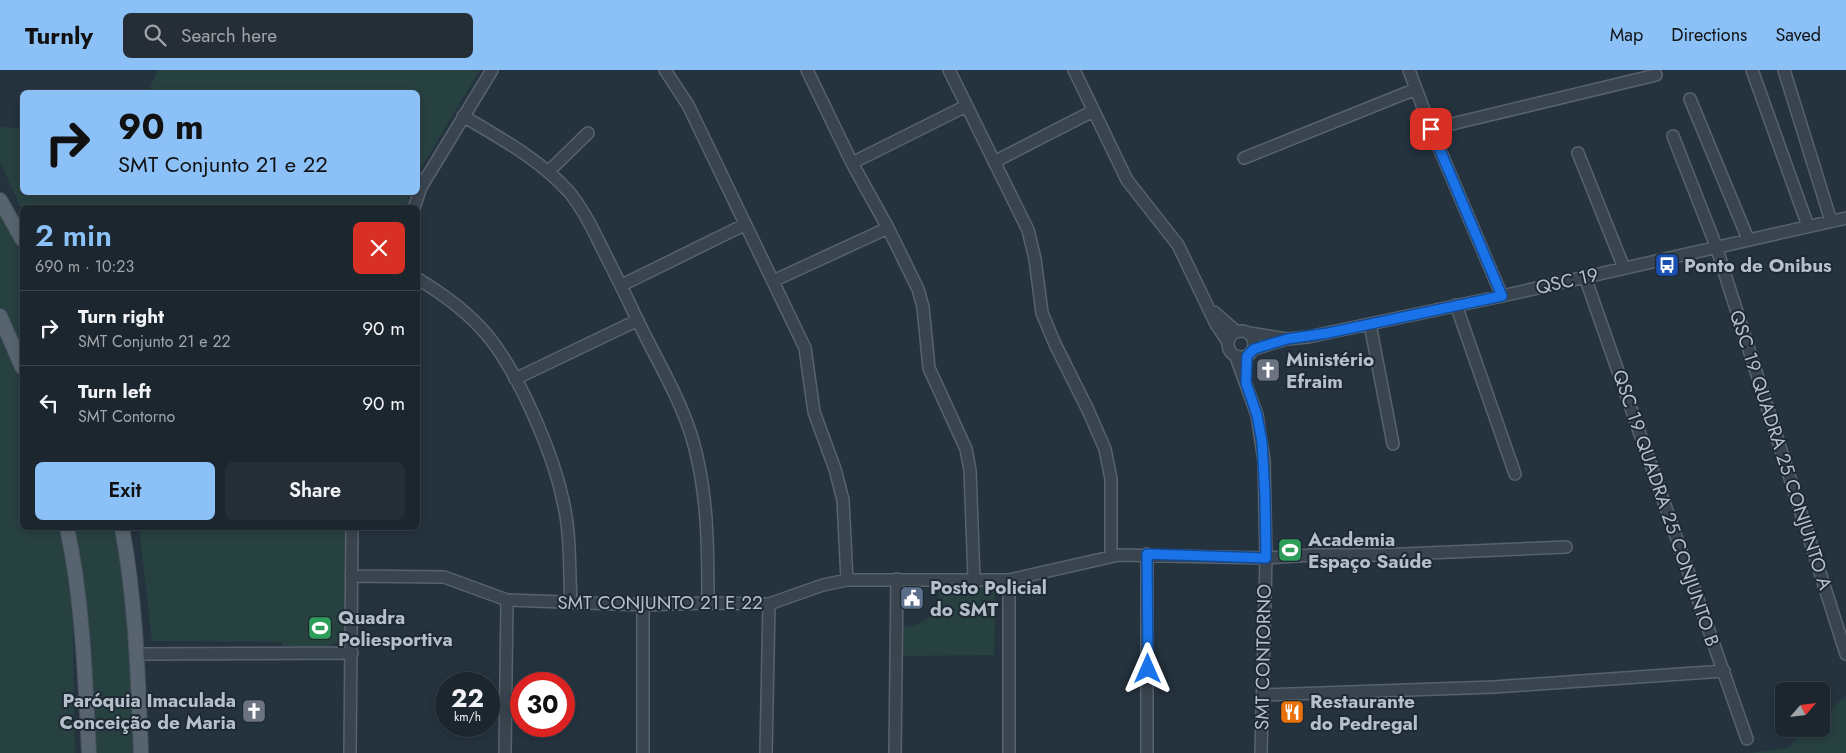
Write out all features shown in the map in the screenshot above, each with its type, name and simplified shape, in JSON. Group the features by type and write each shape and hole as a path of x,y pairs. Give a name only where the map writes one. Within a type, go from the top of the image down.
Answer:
{"main road":[{"path":"0,200 20,235"},
{"path":"0,316 20,362"},
{"path":"68,530 78,595 89,753"},
{"path":"122,530 129,567 137,654 141,753"}],"street":[{"path":"420,192 463,116 492,70"},
{"path":"665,70 688,105 744,225 806,348 814,412 840,484 843,500 847,580"},
{"path":"807,70 852,163 888,228 918,289 923,307 928,368 966,449 970,470 974,579"},
{"path":"949,70 1028,230 1032,242 1042,313 1055,344 1088,410 1104,449 1111,479 1111,555"},
{"path":"1074,70 1127,180 1178,245 1216,324 1228,342 1229,350 1246,354 1254,341 1246,331 1237,332 1231,336 1228,342"},
{"path":"1409,70 1431,129 1502,296"},
{"path":"1752,70 1808,226"},
{"path":"1784,70 1831,221"},
{"path":"1431,129 1656,75"},
{"path":"1244,158 1416,88"},
{"path":"1690,99 1748,239"},
{"path":"852,163 966,106"},
{"path":"994,162 1093,111"},
{"path":"463,116 510,143 548,172 570,194 588,221 622,285 680,406 693,440 701,475 708,526 708,603"},
{"path":"548,172 588,134"},
{"name":"QSC 19 QUADRA 25 CONJUNTO A","path":"1673,136 1716,246 1846,654"},
{"path":"1578,152 1624,268"},
{"name":"QSC 19","path":"1249,334 1287,339 1308,337 1502,296 1846,218"},
{"path":"622,285 744,225"},
{"path":"773,281 888,228"},
{"name":"QSC 19 QUADRA 25 CONJUNTO B","path":"1585,277 1747,739"},
{"path":"420,280 475,323 488,337 515,379 541,433 563,502 569,542 570,603"},
{"path":"1207,303 1216,314 1237,332"},
{"path":"1456,305 1515,474"},
{"path":"515,379 638,320"},
{"path":"1370,324 1393,444"},
{"name":"QSC 19","path":"1246,354 1287,339"},
{"name":"SMT CONTORNO","path":"1246,354 1246,383 1257,415 1262,442 1265,487 1266,558 1261,753"},
{"path":"350,753 352,530"},
{"name":"SMT CONJUNTO 21 E 22","path":"352,576 444,577 507,600 643,605 769,604 823,585 847,580 1009,580 1111,555 1147,554 1266,558 1566,547"},
{"path":"1147,554 1147,753"},
{"path":"895,753 897,579"},
{"path":"1009,580 1009,753"},
{"path":"505,753 507,600"},
{"path":"766,753 769,604"},
{"path":"643,605 643,753"},
{"path":"137,654 352,653"},
{"path":"1263,696 1494,686 1724,671"}],"green space":[{"path":"158,70 480,70 420,170 420,90 148,90"},
{"path":"0,127 20,128 20,195 409,195 407,205 20,205 20,207 0,162"},
{"path":"0,206 20,249 20,357 0,314"},
{"path":"0,337 10,345 20,383 20,530 61,530 72,571 75,753 0,753"},
{"path":"71,530 117,530 132,652 135,753 94,753"},
{"path":"139,530 348,530 343,643 332,643 332,646 282,646 282,642 152,641"},
{"path":"940,585 995,587 994,655 898,656 899,628 921,623 931,615 938,598"},
{"path":"1846,696 1846,753 1749,753 1787,748 1799,738 1830,738 1830,710"}],"place":[{"name":"Ponto de Onibus","path":"1667,265"},
{"name":"Ministério Efraim","path":"1268,370"},
{"name":"Academia Espaço Saúde","path":"1290,550"},
{"name":"Posto Policial do SMT","path":"912,598"},
{"name":"Quadra Poliesportiva","path":"320,628"},
{"name":"Paróquia Imaculada Conceição de Maria","path":"254,711"},
{"name":"Restaurante do Pedregal","path":"1292,712"}],"route":[{"path":"1148,669 1147,554 1266,558 1264,461 1260,427 1246,383 1248,370 1247,356 1254,349 1287,339 1308,337 1502,296 1431,129"}]}
